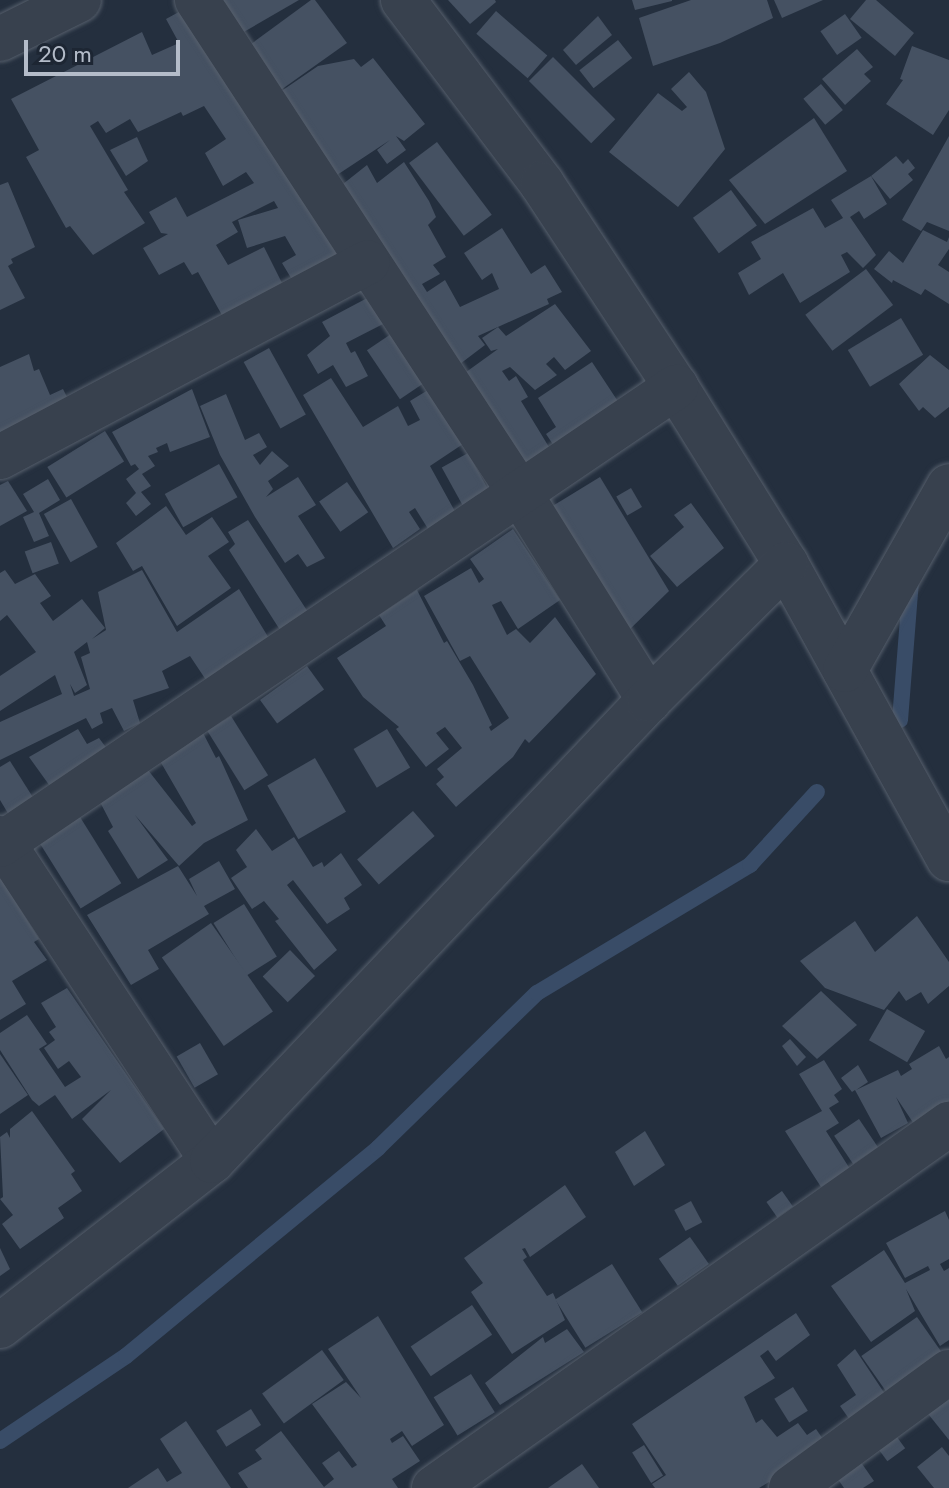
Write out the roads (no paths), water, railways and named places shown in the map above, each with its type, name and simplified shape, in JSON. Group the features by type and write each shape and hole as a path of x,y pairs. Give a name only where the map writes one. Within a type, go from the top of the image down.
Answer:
{"street":[{"path":"0,39 79,0"},
{"path":"197,0 521,495 649,700"},
{"path":"403,0 542,184 676,387 786,564 949,859"},
{"path":"0,457 368,262"},
{"path":"212,1161 1,842 521,495 676,387"},
{"path":"845,670 949,486"},
{"path":"0,1326 212,1161 649,700 786,564"},
{"path":"434,1488 949,1124"},
{"path":"791,1488 949,1372"}],"waterway":[{"path":"900,720 911,580"},
{"path":"0,1441 126,1356 378,1148 537,993 750,865 817,792"}]}
